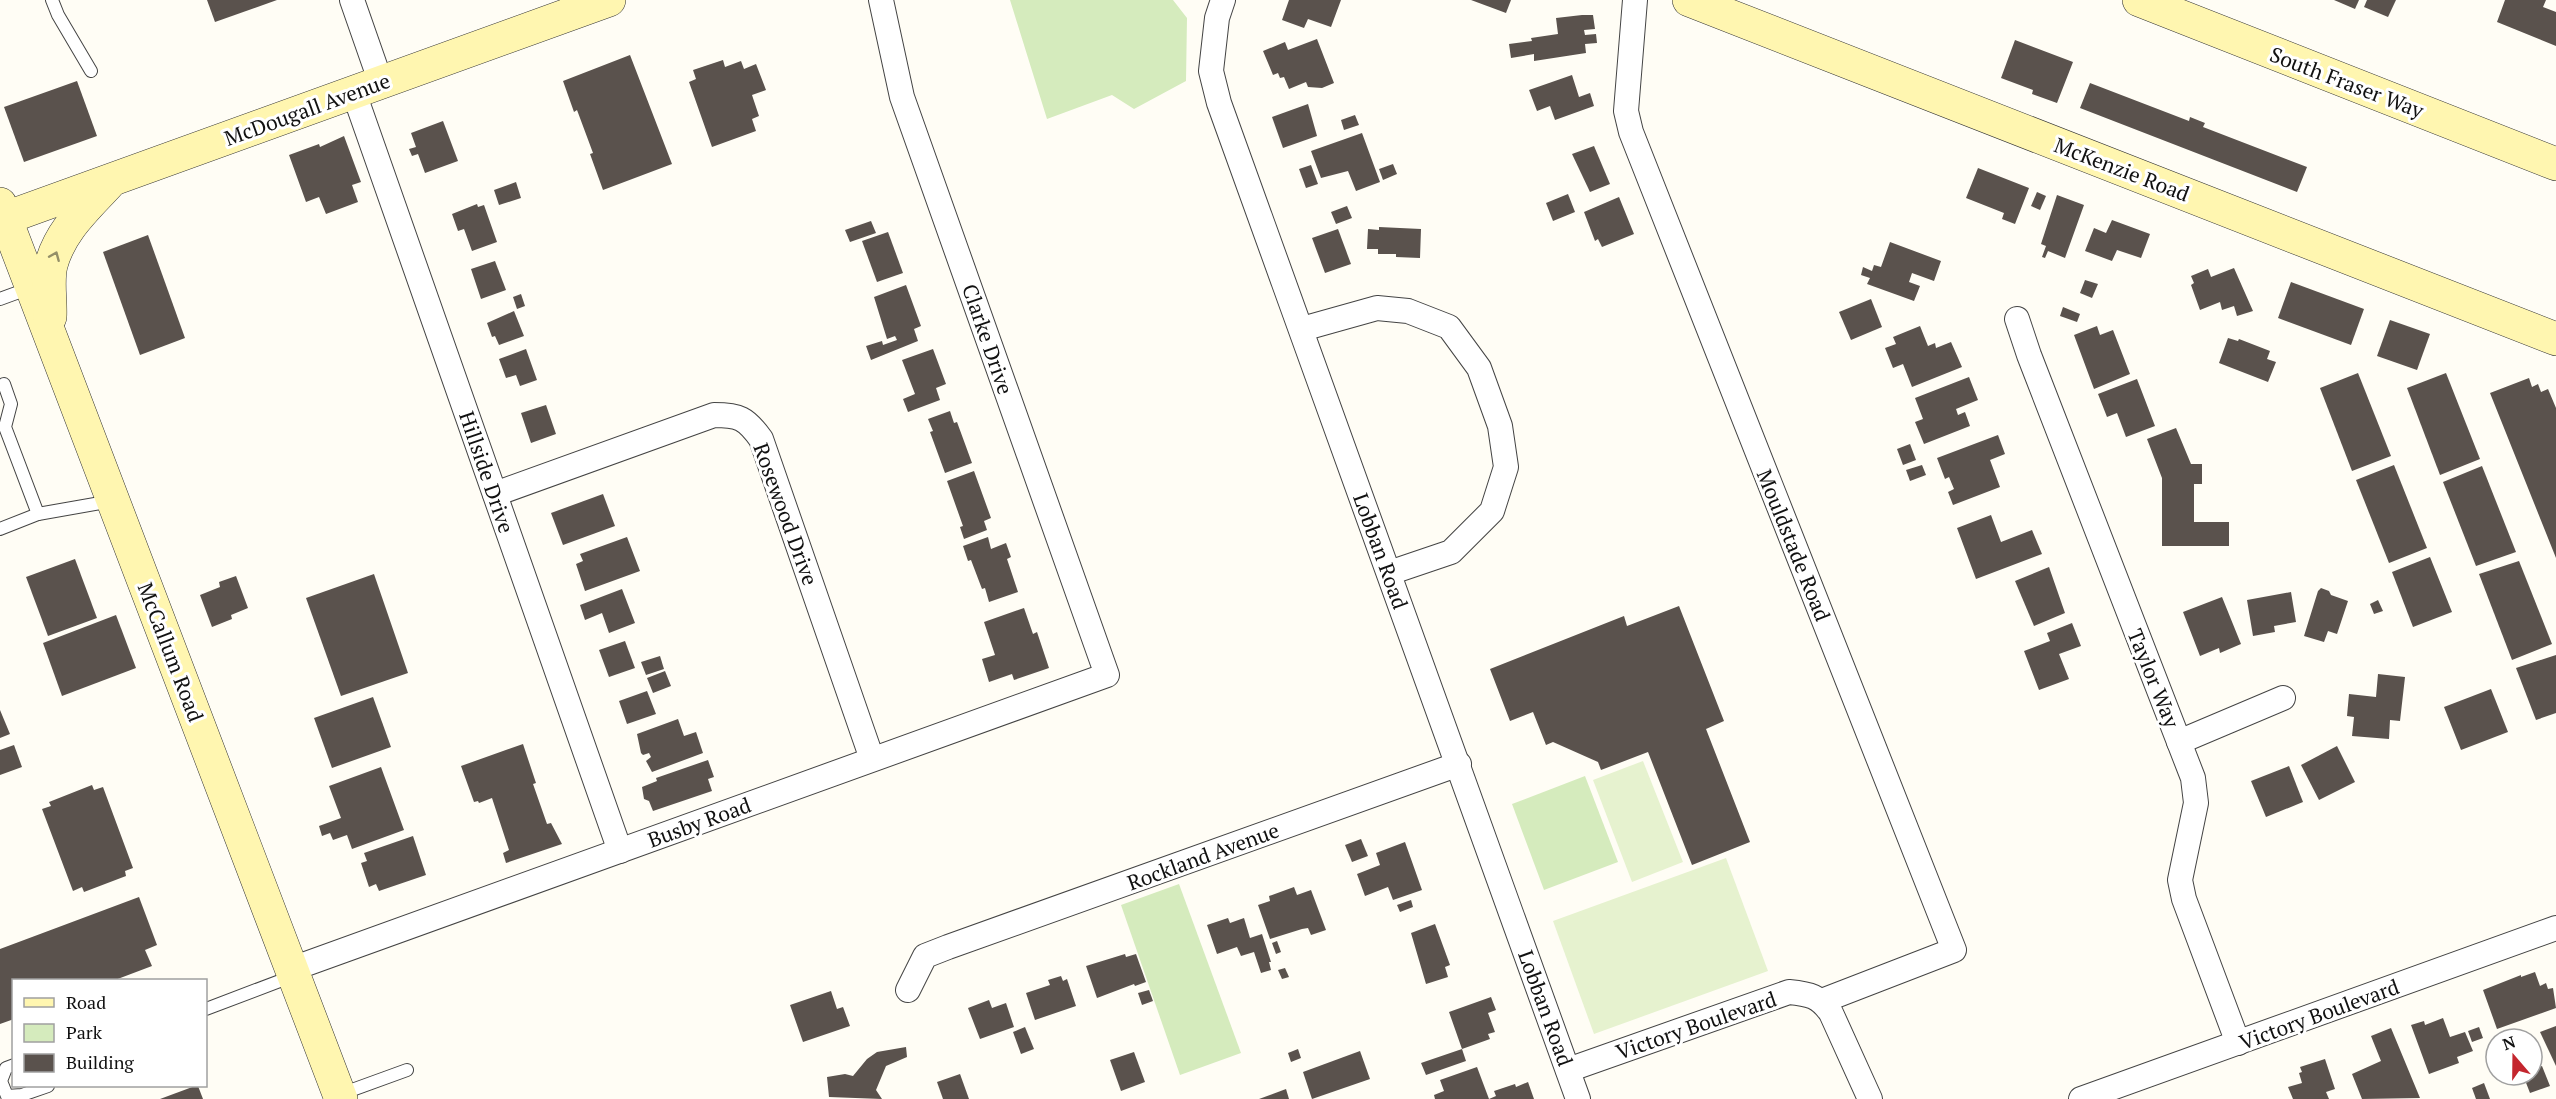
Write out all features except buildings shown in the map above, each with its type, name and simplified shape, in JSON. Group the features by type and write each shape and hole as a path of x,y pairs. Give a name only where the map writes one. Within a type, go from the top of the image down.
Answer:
{"main road":[{"name":"McDougall Avenue","path":"2,214 113,179 609,0"},
{"name":"McKenzie Road","path":"1689,0 2556,339"},
{"name":"South Fraser Way","path":"2139,0 2556,164"},
{"path":"50,334 51,266 67,228 113,179"},
{"name":"McCallum Road","path":"2,214 32,287 341,1097"}],"street":[{"name":"Hillside Drive","path":"352,0 367,88 495,494 620,851"},
{"name":"Clarke Drive","path":"881,0 902,98 1107,675"},
{"name":"Lobban Road","path":"1223,0 1217,18 1211,70 1219,103 1578,1099"},
{"name":"Mouldstade Road","path":"1635,0 1626,100 1630,132 1954,950 1822,1001"},
{"path":"1302,329 1377,308 1408,311 1449,327 1479,368 1500,426 1506,467 1492,511 1451,552 1389,573"},
{"name":"Taylor Way","path":"2017,319 2193,778 2196,803 2180,880 2184,899 2238,1043"},
{"name":"Rosewood Drive","path":"495,494 714,415 734,415 749,423 761,439 872,759"},
{"name":"Busby Road","path":"293,973 620,851 1107,675"},
{"path":"2179,742 2283,698"},
{"name":"Rockland Avenue","path":"912,984 925,956 1459,764"},
{"name":"Victory Boulevard","path":"2081,1099 2556,928"},
{"name":"Victory Boulevard","path":"1568,1070 1789,992 1807,994 1822,1001"},
{"path":"1822,1001 1831,1013 1870,1099"}],"lane":[{"path":"52,0 58,15 91,71"},
{"path":"0,299 32,287"},
{"path":"4,384 11,404 5,427 38,514"},
{"path":"0,529 38,514 113,501"},
{"path":"207,1009 293,973"},
{"path":"12,1066 6,1068 2,1081 7,1096 22,1095 45,1087"},
{"path":"341,1097 407,1070"}],"green space":[{"path":"1010,0 1173,0 1187,18 1186,81 1134,109 1112,95 1047,119"},
{"path":"1643,761 1683,862 1632,882 1593,780"},
{"path":"1585,776 1618,862 1544,890 1512,804"},
{"path":"1726,858 1768,971 1594,1034 1553,921"},
{"path":"1179,884 1241,1053 1180,1075 1121,905"}]}
